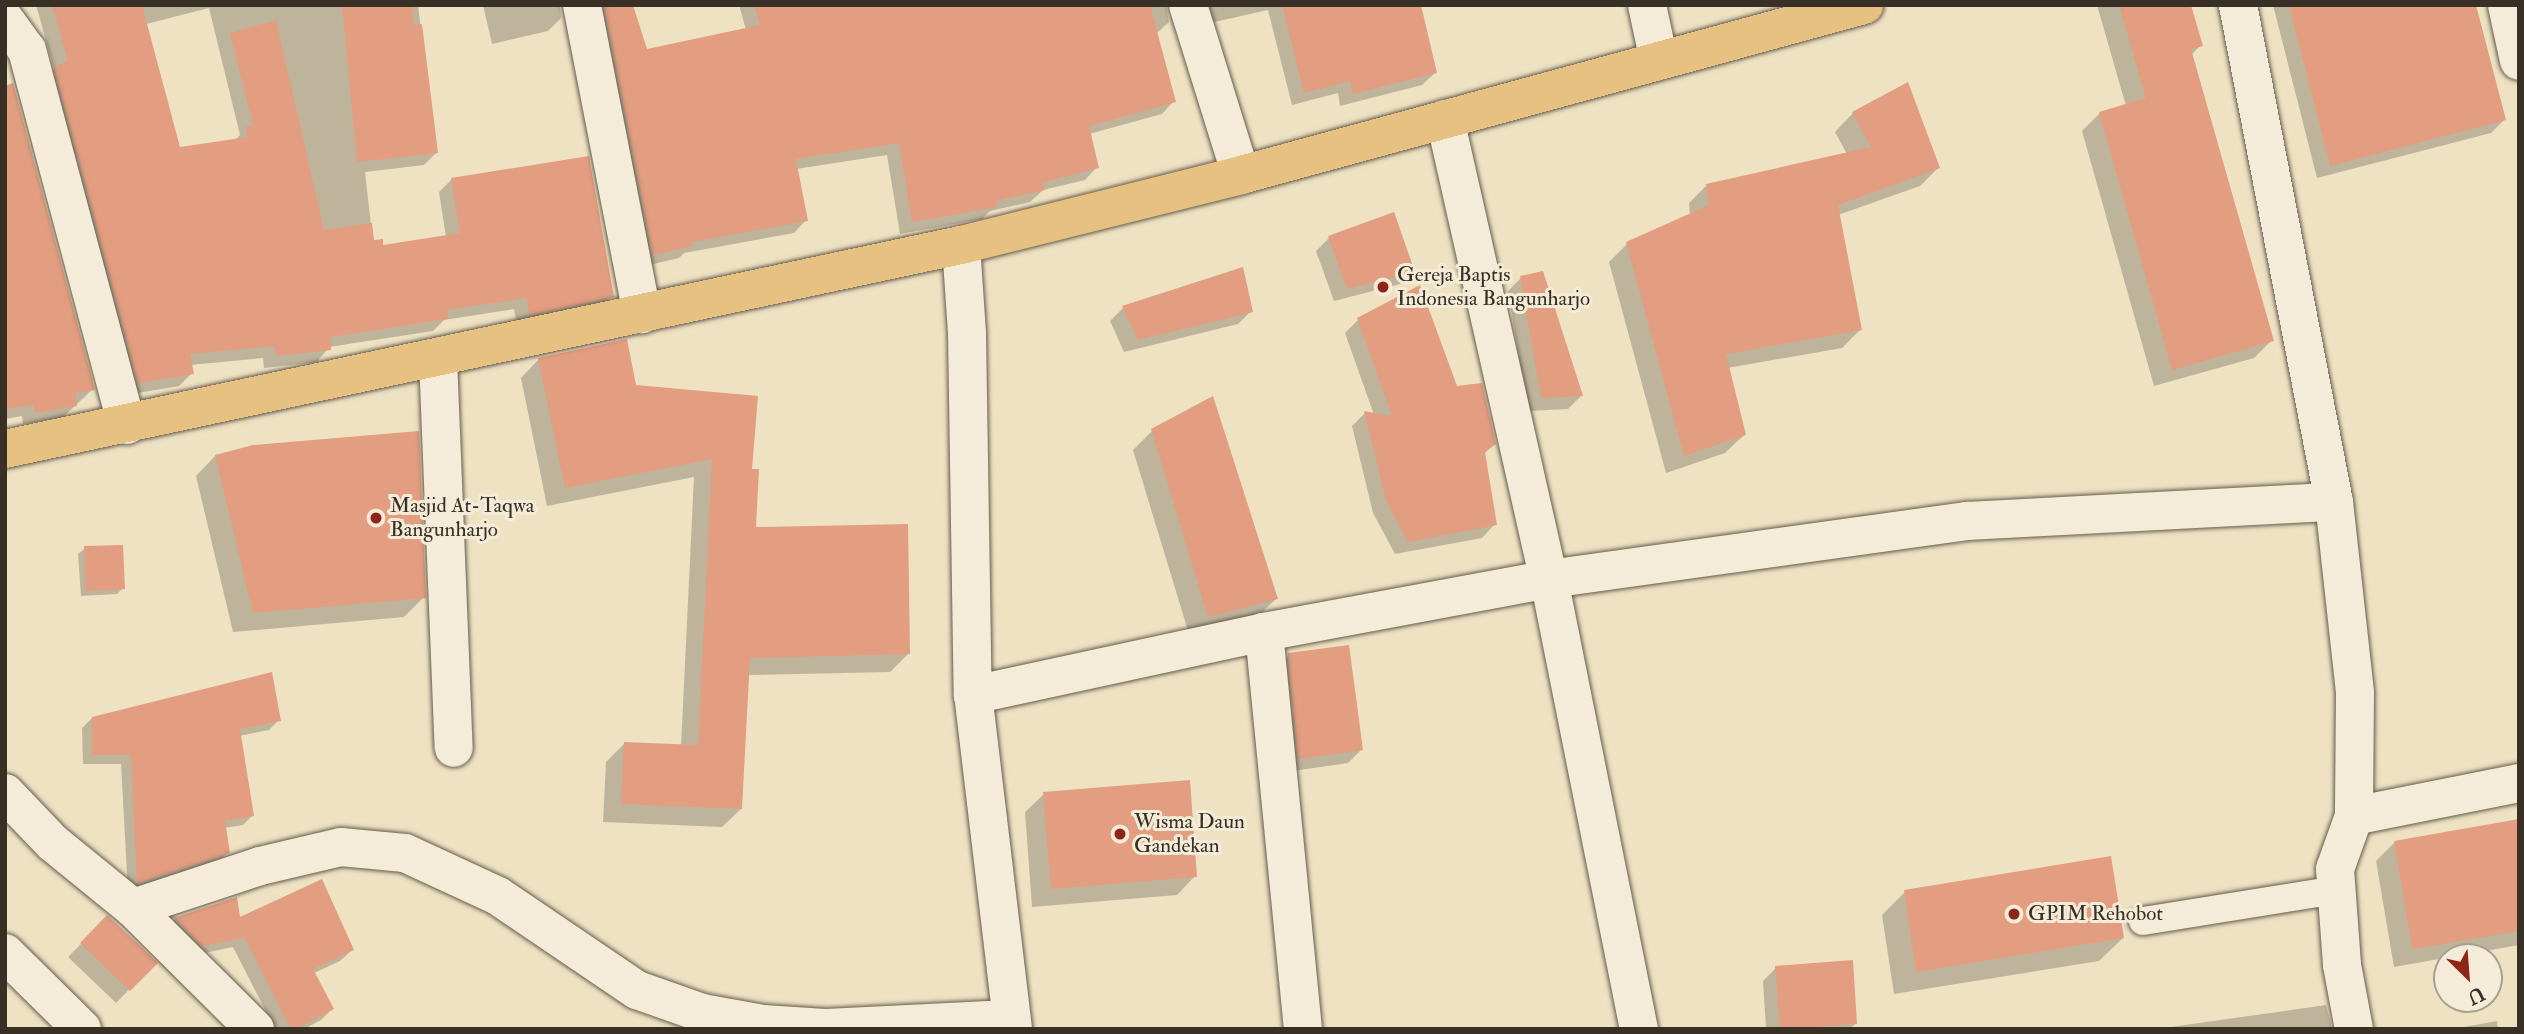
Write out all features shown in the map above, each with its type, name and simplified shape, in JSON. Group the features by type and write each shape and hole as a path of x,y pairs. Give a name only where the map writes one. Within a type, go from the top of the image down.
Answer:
{"main road":[{"path":"5,449 961,245 1241,175 1864,5"}],"street":[{"path":"582,5 642,314"},
{"path":"1188,5 1241,175"},
{"path":"1647,5 1659,61"},
{"path":"2238,5 2334,502 2355,693 2354,816 2335,869 2342,965 2354,1029"},
{"path":"2507,5 2519,61"},
{"path":"5,20 27,50 127,425"},
{"path":"1445,119 1549,579 1639,1029"},
{"path":"133,908 260,866 341,847 405,853 498,896 637,990 702,1013 763,1024 825,1028 1012,1024 974,695 967,333 961,245"},
{"path":"438,358 454,748"},
{"path":"974,695 1264,632 1549,579 1967,522 2334,502"},
{"path":"1264,632 1303,1029"},
{"path":"2354,816 2519,783"},
{"path":"5,793 53,843 133,908 256,1029"},
{"path":"5,953 82,1029"}],"lane":[{"path":"2143,921 2337,890"}],"building":[{"path":"52,5 142,5 180,147 248,137 246,126 253,125 230,33 276,20 324,230 372,223 374,240 383,239 383,245 460,233 451,178 589,156 614,297 530,315 526,298 447,310 448,319 330,337 331,350 276,356 275,346 190,354 194,374 138,383 54,67 68,61"},
{"path":"342,5 412,5 414,25 422,24 438,153 357,162"},
{"path":"604,5 633,5 647,49 760,25 754,5 1150,5 1176,102 1089,126 1099,168 1043,182 1045,190 996,201 997,207 912,222 899,143 796,159 808,221 692,242 693,246 653,255"},
{"path":"1282,5 1421,5 1437,73 1353,94 1350,81 1304,93"},
{"path":"2119,5 2191,5 2203,46 2191,49 2274,341 2172,370 2099,112 2146,98"},
{"path":"2289,5 2476,5 2506,120 2330,166"},
{"path":"1908,82 1940,168 1838,205 1862,330 1726,354 1746,435 1684,456 1626,242 1709,205 1706,184 1871,147 1852,112"},
{"path":"13,83 95,390 75,393 77,406 35,413 34,405 5,409 5,86"},
{"path":"1394,212 1415,272 1347,289 1328,236"},
{"path":"1243,267 1253,312 1138,340 1122,306"},
{"path":"1543,271 1583,396 1541,398 1520,276"},
{"path":"1420,285 1457,386 1482,383 1496,444 1485,452 1497,525 1408,542 1386,500 1364,411 1392,416 1357,318"},
{"path":"627,339 636,385 758,396 752,469 759,469 756,527 908,524 910,654 750,658 742,809 621,804 624,742 698,745 712,459 565,488 538,358"},
{"path":"1213,396 1278,599 1208,617 1151,429"},
{"path":"419,431 426,598 253,613 215,455 253,445"},
{"path":"123,545 125,589 86,591 84,546"},
{"path":"1349,645 1363,750 1298,759 1288,653"},
{"path":"272,672 281,721 240,729 254,816 225,821 230,853 137,883 131,755 92,755 92,717"},
{"name":"Wisma Daun Gandekan","path":"1190,780 1197,877 1051,889 1043,792"},
{"path":"2519,819 2519,931 2433,943 2433,945 2412,949 2394,841"},
{"name":"GPIM Rehobot","path":"2111,856 2124,938 1916,972 1904,890"},
{"path":"322,879 354,950 313,969 334,1009 296,1029 291,1029 242,933 243,938 202,946 174,918 237,897 240,917"},
{"path":"107,915 158,963 130,991 80,943"},
{"path":"1853,960 1857,1024 1780,1029 1775,966"}],"place":[{"name":"Gereja Baptis Indonesia Bangunharjo","path":"1383,287"},
{"name":"Masjid At-Taqwa Bangunharjo","path":"376,518"},
{"name":"Wisma Daun Gandekan","path":"1120,834"},
{"name":"GPIM Rehobot","path":"2014,914"}]}
